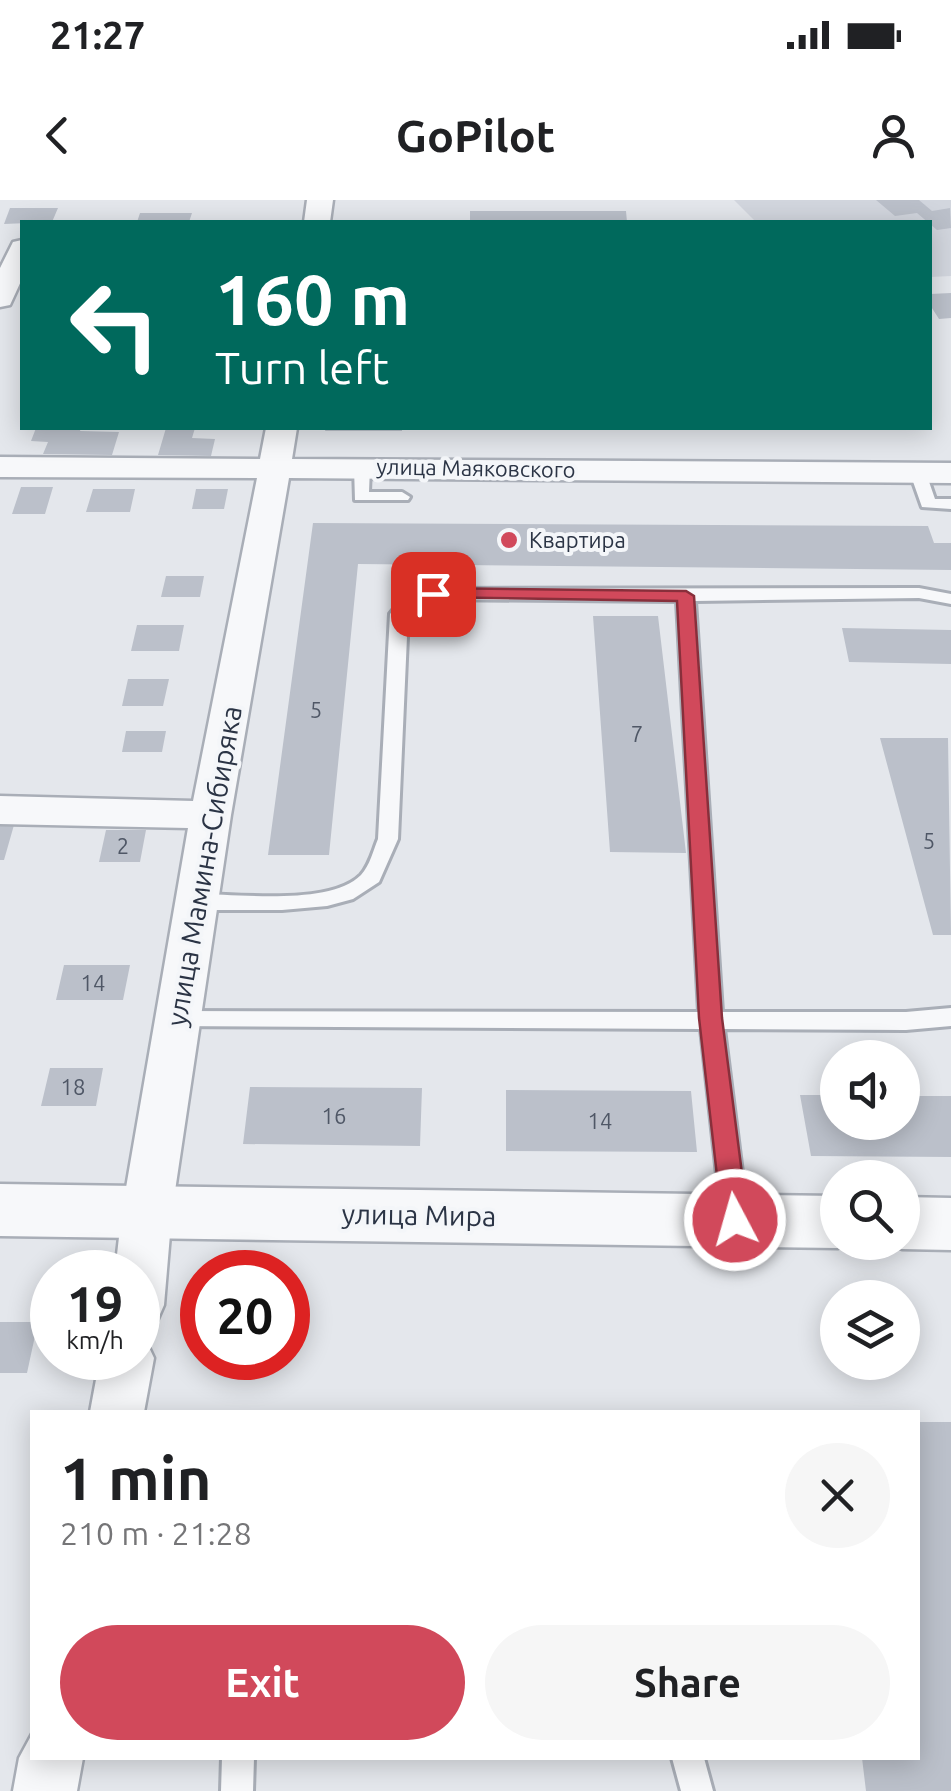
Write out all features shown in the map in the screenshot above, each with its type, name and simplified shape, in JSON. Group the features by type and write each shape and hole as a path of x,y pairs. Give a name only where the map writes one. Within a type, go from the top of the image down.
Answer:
{"street":[{"path":"0,299 20,252"},
{"name":"улица Маяковского","path":"0,467 278,447 362,467 951,473"},
{"name":"улица Мамина-Сибиряка","path":"143,1250 211,814 278,447"},
{"path":"0,810 211,814"},
{"name":"улица Мира","path":"0,1210 820,1222"},
{"path":"920,1223 951,1224"},
{"path":"117,1410 124,1380"},
{"path":"45,1791 51,1760"}],"lane":[{"path":"362,467 360,497 402,497"},
{"path":"918,473 928,504 951,504"},
{"path":"197,902 326,899 361,886 378,866 388,839 399,614 405,604 433,594 919,593 951,599"},
{"path":"686,596 711,1018 735,1220"},
{"path":"178,1020 906,1021 951,1016"},
{"path":"236,1791 238,1760"},
{"path":"689,1760 697,1791"}],"shaded area":[{"path":"734,200 951,200 951,276 932,277 932,220 754,220"}],"building":[{"path":"876,200 919,200 932,211 950,208 951,228 937,230 932,220 917,213 895,216"},
{"path":"10,208 58,208 53,220 4,224"},
{"path":"470,211 626,211 627,220 470,220"},
{"path":"140,213 192,213 190,220 138,220"},
{"path":"951,293 951,318 939,319 932,308 932,294"},
{"path":"35,430 119,432 112,455 43,454 48,442 31,441"},
{"path":"165,430 194,430 192,438 215,439 211,456 158,455"},
{"path":"325,430 402,430 402,431"},
{"path":"21,487 53,487 45,514 12,514"},
{"path":"93,489 135,489 130,512 86,512"},
{"path":"196,489 228,489 224,509 192,509"},
{"path":"313,523 928,526 934,543 951,543 951,570 358,564 329,855 268,855"},
{"path":"166,576 204,576 200,597 161,597"},
{"path":"593,616 658,616 686,853 610,852"},
{"path":"137,625 184,625 179,651 131,651"},
{"path":"842,628 951,630 951,664 849,662"},
{"path":"128,679 169,679 163,706 122,706"},
{"path":"126,731 166,731 162,752 122,752"},
{"path":"880,738 948,738 951,935 933,935"},
{"path":"0,825 14,825 4,860 0,860"},
{"path":"106,830 146,830 140,862 99,862"},
{"path":"64,965 130,965 123,1000 56,1000"},
{"path":"50,1068 103,1068 96,1106 41,1106"},
{"path":"250,1087 422,1088 420,1146 243,1144"},
{"path":"506,1090 691,1091 697,1152 506,1151"},
{"path":"800,1095 820,1095 820,1140 920,1140 920,1096 951,1096 951,1157 811,1156"},
{"path":"0,1322 30,1322 27,1373 0,1373"},
{"path":"920,1422 951,1422 951,1791 866,1791 862,1760 920,1760"}],"place":[{"name":"Квартира","path":"509,540"}],"route":[{"path":"433,594 686,596 711,1018 735,1220"}]}
